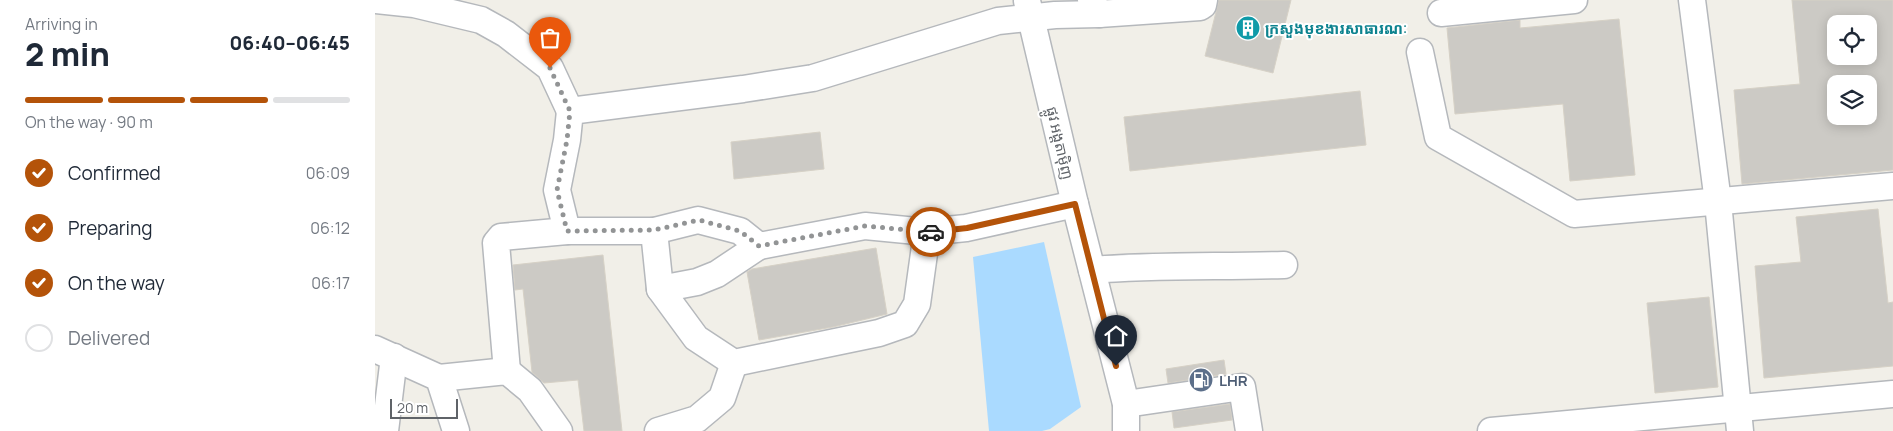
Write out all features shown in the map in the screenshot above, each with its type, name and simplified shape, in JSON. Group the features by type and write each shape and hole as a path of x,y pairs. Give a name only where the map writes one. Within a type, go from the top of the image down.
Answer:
{"street":[{"path":"375,0 414,4 481,20 506,34 550,68 570,111 567,140 557,190 567,231"},
{"path":"570,111 813,78 998,21 1029,9 1200,7 1203,5 1204,0"},
{"path":"1441,13 1574,0"},
{"path":"1692,0 1719,202 1739,420"},
{"name":"ផ្លូវ អង្តតាម៉ិញ","path":"1029,9 1075,204 1126,404 1126,431"},
{"path":"1420,52 1438,137 1565,210 1583,215 1893,186"},
{"path":"660,289 697,282 717,274 759,246 865,226 927,232 967,228 1075,204"},
{"path":"507,371 496,243 501,237 567,231 654,230 699,220 740,231 759,246"},
{"path":"654,230 660,289 696,338 734,363 879,333 905,324 917,304 927,232"},
{"path":"1092,270 1133,266 1198,268 1284,265"},
{"path":"385,431 385,353 439,378 507,371 530,390 559,431"},
{"path":"658,431 697,419 722,398 734,363"},
{"path":"439,378 457,431"},
{"path":"1126,404 1242,387 1249,431"},
{"path":"1491,431 1739,420 1893,394"}],"water":[{"path":"1044,242 1081,407 1050,429 1042,431 989,431 973,257"}],"building":[{"name":"ក្រសួងមុខងារសាធារណៈ","path":"1219,0 1291,0 1273,73 1205,56"},
{"path":"1792,0 1893,0 1893,170 1742,184 1734,90 1800,84"},
{"path":"1619,19 1635,175 1570,181 1563,104 1455,114 1447,28 1520,20 1520,28"},
{"path":"1360,91 1366,145 1130,171 1124,117"},
{"path":"820,132 824,169 734,179 731,142"},
{"path":"1878,209 1888,303 1893,302 1893,366 1764,378 1755,266 1801,262 1796,217"},
{"path":"876,248 887,314 833,327 759,340 747,272 752,269"},
{"path":"603,255 622,431 584,431 578,380 544,383 532,372 523,289 515,290 513,265"},
{"path":"1709,297 1718,387 1655,393 1647,303"},
{"path":"1224,360 1226,374 1168,383 1166,369"},
{"path":"1230,404 1232,420 1174,428 1172,412"}],"way so far":[{"path":"550,68 570,111 567,140 557,190 567,231 611,232 654,230 699,220 740,231 759,246 865,226 931,232"}],"place":[{"name":"ក្រសួងមុខងារសាធារណៈ","path":"1248,28"},
{"name":"LHR","path":"1201,380"}],"route":[{"path":"931,232 967,228 1075,204 1116,366"}]}
